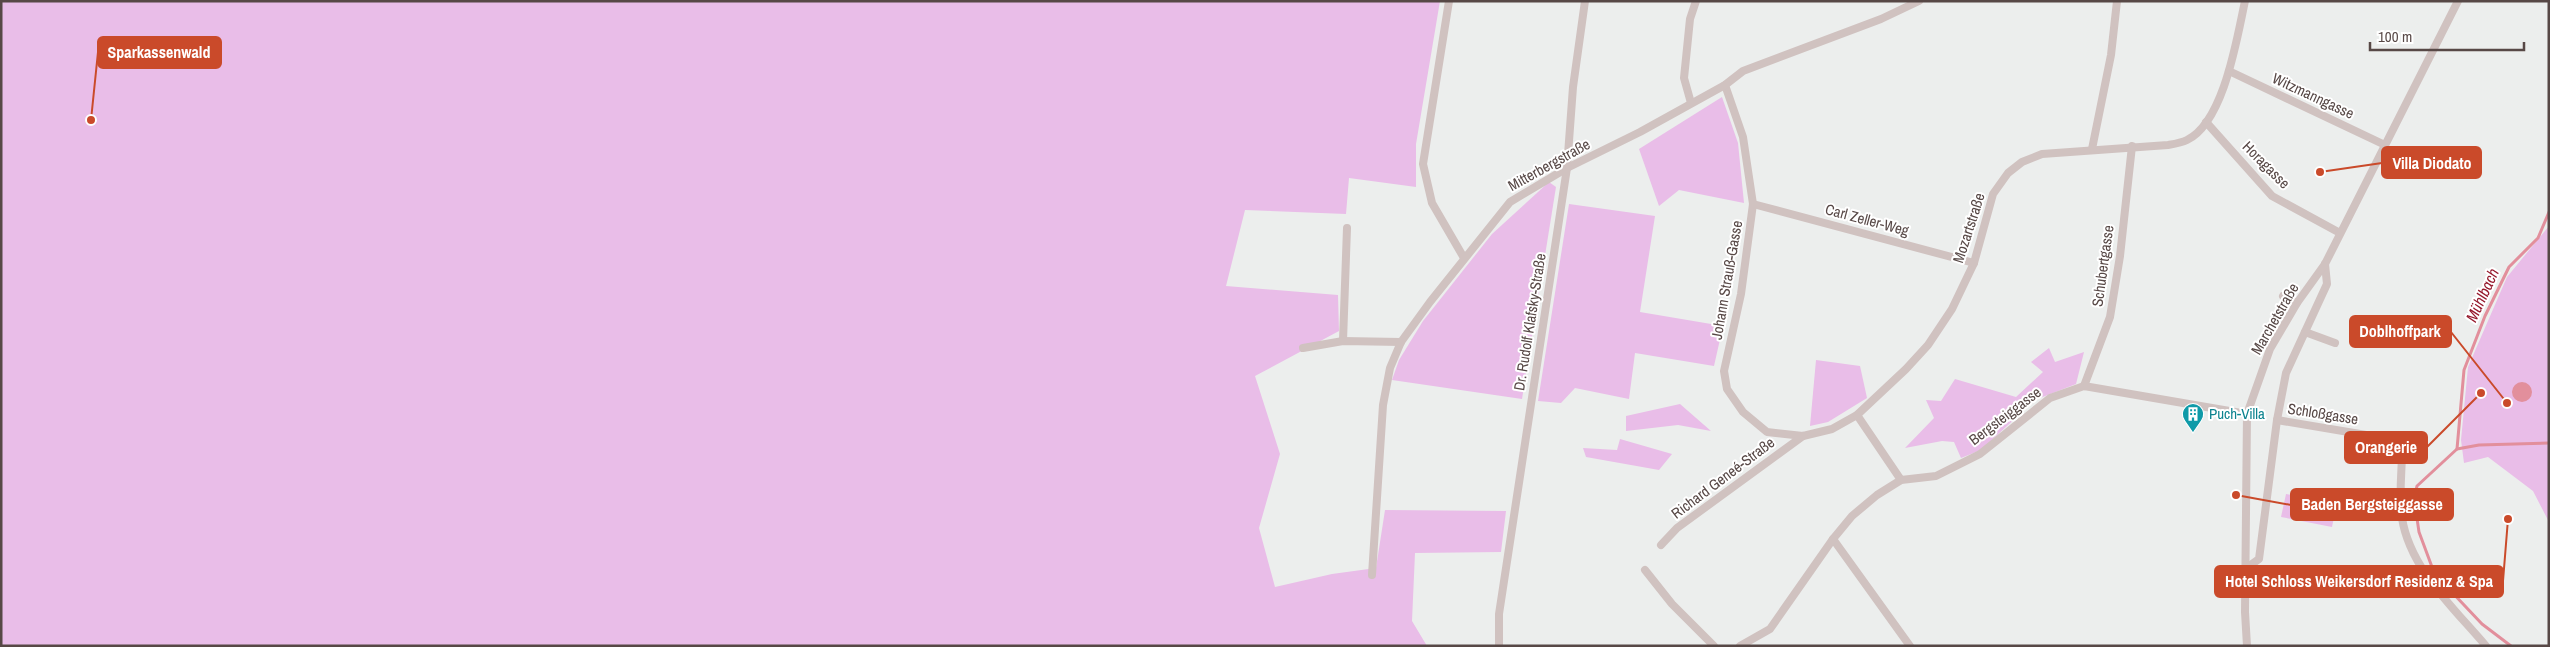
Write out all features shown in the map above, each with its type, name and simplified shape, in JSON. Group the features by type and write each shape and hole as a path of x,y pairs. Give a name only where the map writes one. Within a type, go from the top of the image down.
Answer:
{"street":[{"path":"1449,1 1423,164 1432,203 1464,258"},
{"name":"Dr. Rudolf Klafsky-Straße","path":"1499,646 1499,614 1567,168 1573,88 1586,1"},
{"path":"1691,103 1684,78 1690,19 1696,1"},
{"name":"Mitterbergstraße","path":"1372,574 1383,405 1390,368 1401,342 1464,258 1510,202 1567,168 1640,132 1725,85 1744,71 1881,20 1919,1"},
{"path":"2092,148 2111,55 2117,1"},
{"name":"Mozartstraße","path":"1803,436 1832,429 1857,415 1928,344 1952,308 1974,263 1993,194 2008,173 2022,162 2042,154 2092,148 2168,145 2188,140 2206,122 2218,103 2229,71 2245,1"},
{"name":"Marchetstraße","path":"2246,646 2247,414 2270,349 2297,303 2325,264 2458,1"},
{"name":"Witzmanngasse","path":"2229,71 2385,145"},
{"name":"Johann Strauß-Gasse","path":"1725,85 1743,137 1753,204 1741,294 1724,371 1727,389 1743,412 1767,432 1803,436"},
{"name":"Horagasse","path":"2206,122 2272,196 2340,233"},
{"name":"Schubertgasse","path":"2084,386 2110,317 2120,256 2132,146"},
{"name":"Carl Zeller-Weg","path":"1753,204 1974,263"},
{"path":"1343,341 1347,228"},
{"name":"Marchetstraße","path":"2245,569 2259,559 2276,420 2286,373 2327,284 2325,264"},
{"path":"2283,296 2297,303"},
{"path":"2305,332 2335,343"},
{"path":"1303,348 1343,341 1401,342"},
{"name":"Bergsteiggasse","path":"1740,646 1770,628 1833,539 1852,516 1877,495 1901,480 1936,476 1980,454 2050,398 2084,386 2247,414"},
{"path":"1857,415 1901,480"},
{"name":"Schloßgasse","path":"2276,420 2402,441 2402,518 2414,554 2436,586 2486,646"},
{"name":"Richard Geneé-Straße","path":"1661,545 1677,528 1803,436"},
{"path":"1833,539 1910,646"},
{"path":"1646,570 1672,604 1714,646"}],"shaded area":[{"path":"1,1 1440,1 1416,144 1416,187 1349,178 1346,214 1245,210 1226,286 1338,295 1339,331 1255,376 1280,454 1259,528 1275,587 1332,574 1376,568 1385,510 1506,511 1501,552 1415,553 1412,621 1427,646 1,646"},
{"path":"1722,97 1738,143 1744,203 1679,190 1659,206 1639,149"},
{"path":"1549,182 1556,187 1522,399 1392,380 1399,360 1423,321 1492,234"},
{"path":"1569,204 1655,216 1640,312 1723,326 1714,366 1635,353 1629,399 1575,388 1561,403 1538,401"},
{"path":"2549,226 2549,522 2533,491 2488,457 2464,463 2461,440 2468,367 2507,277"},
{"path":"2049,348 2055,362 2084,352 2076,384 2035,400 1981,450 1961,458 1954,442 1942,441 1905,448 1934,418 1926,400 1941,401 1955,379 2016,397 2043,372 2031,362"},
{"path":"1816,360 1860,366 1867,398 1828,422 1810,426"},
{"path":"2522,382 2529,385 2532,392 2529,399 2522,402 2515,399 2512,392 2515,385"},
{"path":"1680,404 1711,431 1678,425 1626,431 1626,416"},
{"path":"1620,439 1672,454 1659,470 1586,457 1583,448 1617,450"},
{"path":"2286,494 2337,503 2332,527 2281,517"}],"waterway":[{"name":"Mühlbach","path":"2511,646 2482,624 2448,588 2432,567 2419,532 2414,498 2417,486 2457,449 2464,370 2485,316 2509,267 2538,238 2549,212"},
{"path":"2457,449 2479,445 2549,443"}],"place":[{"name":"Sparkassenwald","path":"91,120"},
{"name":"Villa Diodato","path":"2320,172"},
{"name":"Orangerie","path":"2481,393"},
{"name":"Doblhoffpark","path":"2507,403"},
{"name":"Puch-Villa","path":"2193,433"},
{"name":"Baden Bergsteiggasse","path":"2236,495"},
{"name":"Hotel Schloss Weikersdorf Residenz & Spa","path":"2508,519"}]}
